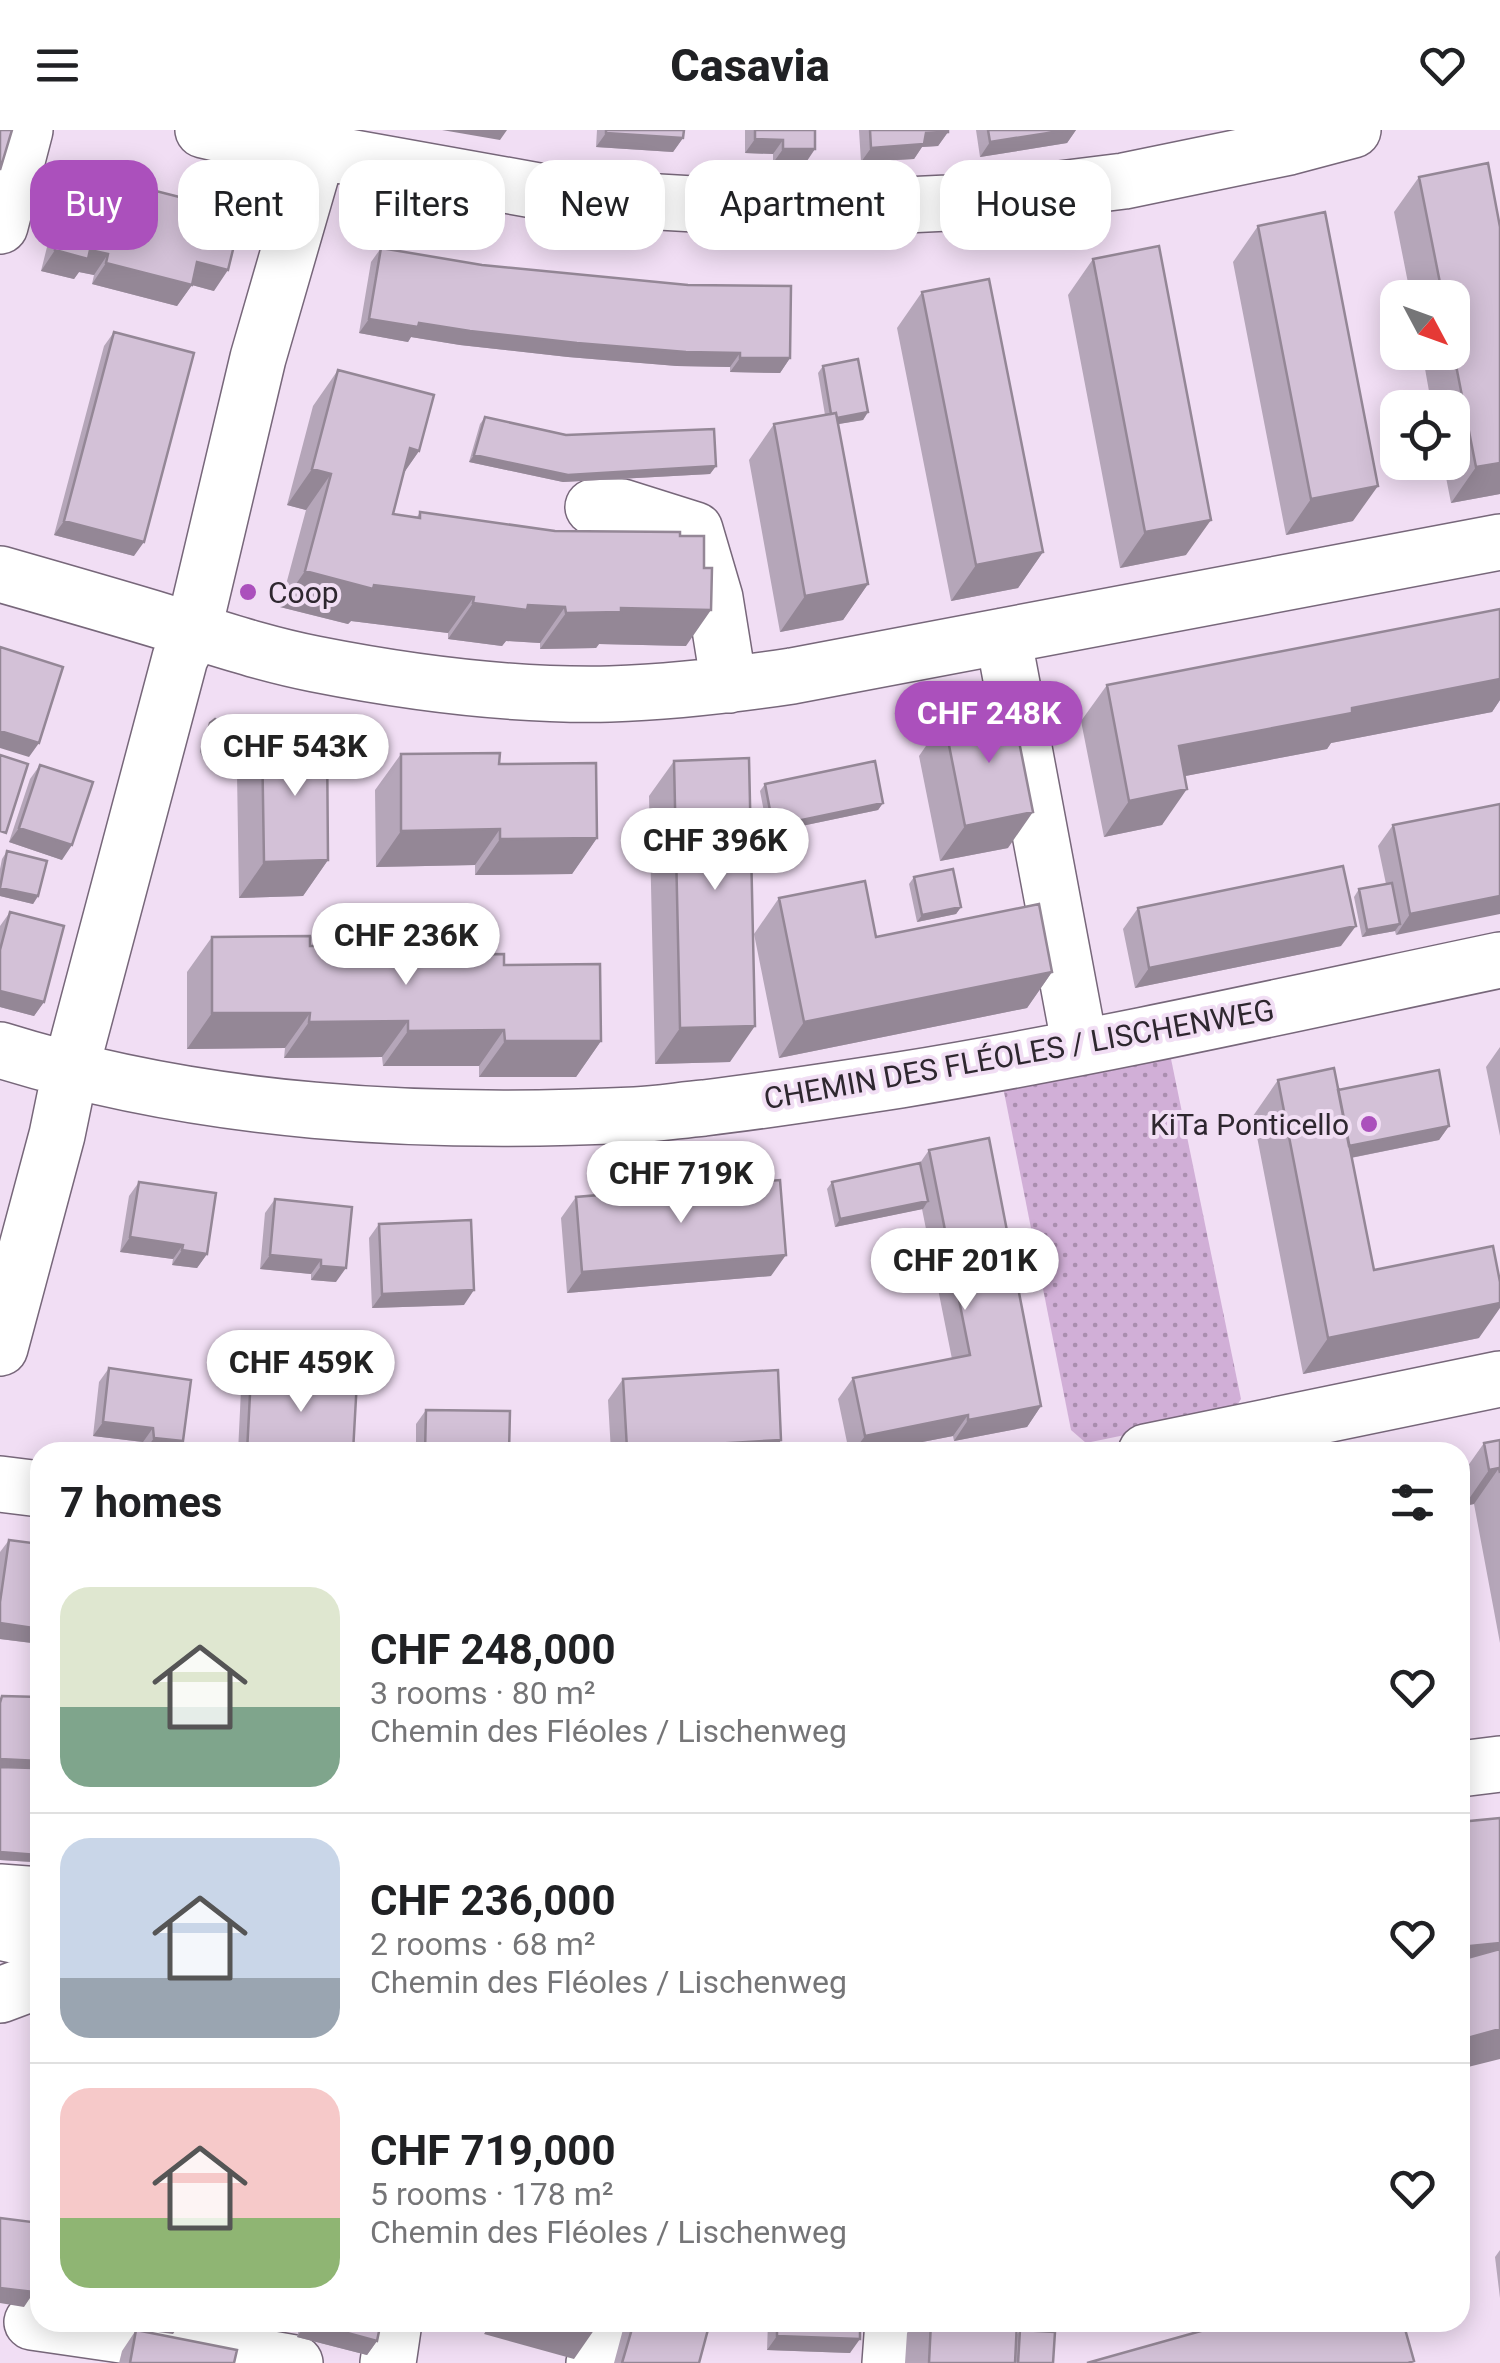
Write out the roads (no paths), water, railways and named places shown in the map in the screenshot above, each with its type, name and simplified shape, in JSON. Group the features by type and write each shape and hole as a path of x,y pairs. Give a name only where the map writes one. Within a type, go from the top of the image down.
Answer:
{"street":[{"path":"0,226 25,130"},
{"path":"204,130 294,151 320,142"},
{"path":"320,142 343,156 572,197 798,210 948,203 1124,181 1354,130"},
{"path":"0,1348 180,658 193,632 258,358 320,142"},
{"path":"593,508 622,507 695,530 715,598 729,685"},
{"path":"0,574 216,640 312,664 400,679 540,693 611,694 792,676 1500,542"},
{"path":"1003,636 1080,1047"},
{"name":"CHEMIN DES FLÉOLES / LISCHENWEG","path":"0,1050 70,1072 186,1095 281,1108 404,1118 619,1116 820,1093 984,1066 1500,960"},
{"path":"1203,1442 1500,1379"},
{"path":"0,1484 30,1487"},
{"path":"1470,1768 1500,1764"},
{"path":"0,1892 30,1894"},
{"path":"0,1932 30,1940"},
{"path":"0,1995 30,1984"},
{"path":"171,2332 199,2334 295,2363"},
{"path":"388,2363 393,2332"},
{"path":"594,2363 603,2332"},
{"path":"890,2363 892,2332"}],"place":[{"name":"Coop","path":"248,592"},
{"name":"KiTa Ponticello","path":"1369,1124"}]}
